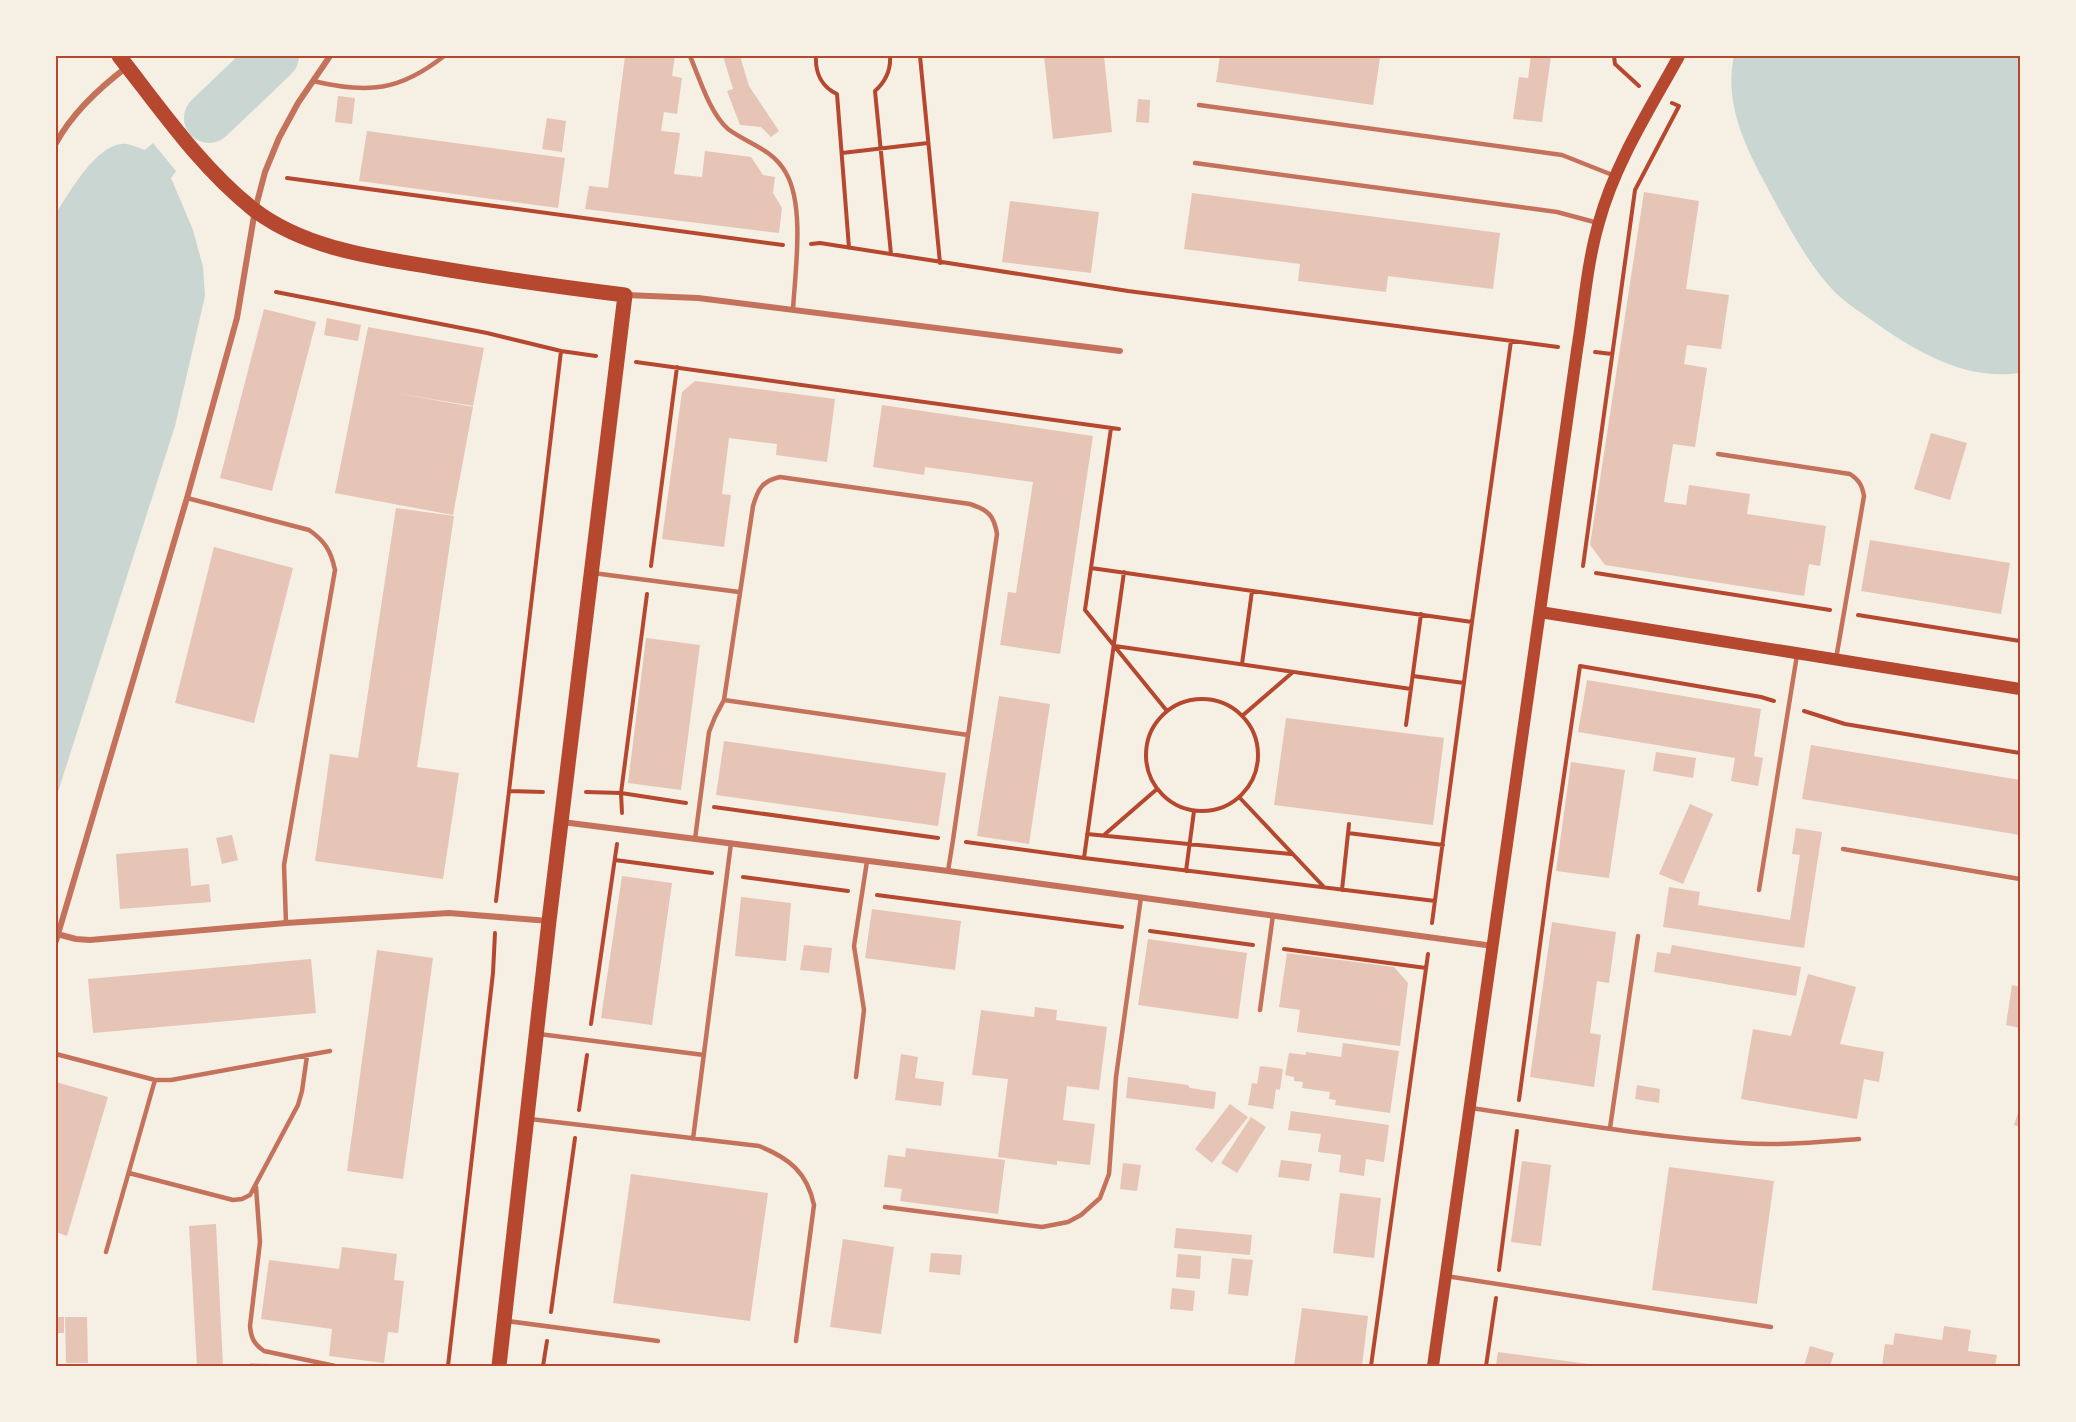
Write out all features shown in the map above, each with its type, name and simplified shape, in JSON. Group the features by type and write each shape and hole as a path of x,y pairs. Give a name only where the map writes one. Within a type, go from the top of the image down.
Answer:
{"main road":[{"path":"1433,1366 1577,350 1598,223 1615,176 1679,56"},
{"path":"122,59 228,188 255,210 307,238 382,259 484,276 625,295 549,921 499,1366"},
{"path":"1540,612 2020,689"}],"street":[{"path":"330,56 279,138 265,172 255,210 237,318 187,498 56,937 90,940 449,913 549,921"},
{"path":"56,143 77,113 122,59"},
{"path":"625,295 698,298 1120,351"},
{"path":"562,822 948,871 1494,946"}],"lane":[{"path":"313,81 352,88 391,86 425,71 444,56"},
{"path":"690,56 719,119 728,129 768,152 780,163 788,175 798,219 793,310"},
{"path":"1199,105 1562,155 1615,176"},
{"path":"1195,163 1557,212 1598,223"},
{"path":"1718,454 1850,474 1863,486 1864,496 1836,659"},
{"path":"695,839 710,732 724,700 753,506 757,491 766,480 780,477 970,504 983,508 994,519 997,534 948,871"},
{"path":"187,498 309,530 322,539 332,554 334,570 284,865 286,924"},
{"path":"592,573 739,592"},
{"path":"1759,890 1797,652"},
{"path":"724,700 968,735"},
{"path":"693,1139 731,843"},
{"path":"1843,849 2020,879"},
{"path":"856,1077 864,1010 854,946 867,861"},
{"path":"885,1208 1042,1227 1068,1222 1082,1215 1100,1198 1109,1174 1116,1077 1141,897"},
{"path":"1260,1010 1273,915"},
{"path":"1610,1128 1638,936"},
{"path":"537,1034 704,1055"},
{"path":"56,1054 155,1080 171,1080 330,1051"},
{"path":"129,1173 233,1200 250,1195 298,1105 307,1056"},
{"path":"106,1252 155,1080"},
{"path":"1470,1108 1610,1128 1740,1143 1780,1144 1859,1139"},
{"path":"528,1118 759,1146 777,1154 796,1168 811,1188 814,1205 796,1341"},
{"path":"256,1187 260,1242 250,1326 251,1336 256,1346 264,1351 335,1366"},
{"path":"1446,1276 1771,1327"},
{"path":"504,1321 658,1341"}],"path":[{"path":"816,56 816,67 820,79 827,88 837,94 849,248"},
{"path":"890,56 889,72 875,91 891,254"},
{"path":"920,56 940,262"},
{"path":"1583,566 1635,190 1679,106 1634,83 1615,64 1614,56"},
{"path":"842,153 928,143"},
{"path":"287,178 778,246 820,243 1128,291 1521,342"},
{"path":"276,292 487,333 561,351 1119,429"},
{"path":"1371,1366 1511,341"},
{"path":"448,1366 494,973 496,886 561,351"},
{"path":"543,1366 622,808 621,793 677,367"},
{"path":"1111,428 1085,610 1167,711"},
{"path":"1091,568 1472,622"},
{"path":"1084,858 1124,572"},
{"path":"1596,573 2020,641"},
{"path":"1242,664 1252,591"},
{"path":"1406,725 1421,614"},
{"path":"1113,645 1411,689"},
{"path":"1486,1366 1549,879 1580,666"},
{"path":"1242,716 1293,672"},
{"path":"1413,676 1464,683"},
{"path":"1211,699 1226,704 1242,716 1256,738 1258,753 1257,769 1239,797 1229,805 1214,810 1194,811 1169,801 1157,789 1150,778 1146,763 1146,747 1155,723 1167,711 1183,702 1211,699"},
{"path":"1104,835 1157,789"},
{"path":"509,791 621,793 1084,858 1435,901"},
{"path":"1239,797 1324,887"},
{"path":"1186,871 1194,811"},
{"path":"1342,890 1349,824"},
{"path":"1348,833 1443,845"},
{"path":"1087,834 1291,854"},
{"path":"615,860 1426,968"}],"shaded area":[{"path":"1734,56 2020,56 2020,373 1979,372 1941,361 1887,331 1850,305 1831,288 1812,264 1780,212 1744,138 1734,106 1732,90"},
{"path":"153,143 176,171 171,178 193,230 203,267 205,296 175,426 56,798 56,213 84,171 102,153 122,144 145,150"}],"building":[{"path":"625,56 675,56 672,76 682,78 677,114 664,112 661,131 680,133 674,174 702,177 705,151 751,157 763,175 775,177 773,193 782,208 779,233 585,209 589,186 608,188"},
{"path":"723,56 740,56 749,86 779,131 771,137 761,127 740,125 727,91 733,89"},
{"path":"1044,56 1104,56 1112,132 1053,139"},
{"path":"1220,56 1380,58 1373,105 1216,82"},
{"path":"1531,56 1551,56 1542,122 1513,119 1519,77 1528,78"},
{"path":"338,96 355,98 352,124 335,122"},
{"path":"1138,99 1150,100 1149,123 1136,122"},
{"path":"547,118 566,121 562,152 542,149"},
{"path":"367,131 565,158 558,208 359,181"},
{"path":"1644,192 1699,201 1686,289 1729,295 1721,349 1687,345 1684,364 1707,368 1695,447 1673,444 1664,502 1686,505 1689,485 1750,494 1747,514 1826,526 1820,566 1809,564 1804,596 1605,565 1590,545"},
{"path":"1192,193 1500,233 1493,289 1388,276 1386,292 1298,281 1300,264 1184,249"},
{"path":"1010,201 1099,212 1091,273 1002,262"},
{"path":"264,309 316,322 272,491 220,478"},
{"path":"327,318 361,325 358,341 324,335"},
{"path":"368,327 484,348 473,406 396,393 473,407 453,515 335,493"},
{"path":"695,381 835,399 827,462 776,455 777,444 729,438 722,494 731,495 724,547 662,539 682,392"},
{"path":"882,405 1093,436 1060,654 1000,645 1008,592 1016,593 1033,482 925,467 924,475 873,467"},
{"path":"1931,433 1967,443 1950,500 1914,489"},
{"path":"396,508 454,516 417,767 459,773 443,879 315,861 330,754 358,758"},
{"path":"1870,540 2010,563 2001,614 1861,591"},
{"path":"214,547 293,568 254,723 175,703"},
{"path":"646,638 700,645 681,790 628,783"},
{"path":"1587,680 1761,709 1754,756 1763,758 1758,786 1731,781 1735,758 1578,732"},
{"path":"999,696 1050,704 1029,844 977,836"},
{"path":"1286,718 1444,738 1433,825 1274,805"},
{"path":"724,741 946,773 938,826 716,795"},
{"path":"1811,745 2020,780 2020,835 1802,799"},
{"path":"1656,752 1696,758 1693,778 1653,771"},
{"path":"1571,762 1625,770 1609,878 1556,871"},
{"path":"1690,804 1713,814 1683,884 1659,874"},
{"path":"1796,828 1822,832 1804,948 1663,927 1669,887 1700,892 1698,905 1790,920 1800,855 1792,854"},
{"path":"232,835 238,860 222,864 216,838"},
{"path":"188,848 191,886 209,884 211,902 120,909 116,854"},
{"path":"622,876 672,883 652,1025 601,1018"},
{"path":"741,897 791,903 786,961 735,956"},
{"path":"872,909 961,921 955,970 865,958"},
{"path":"1552,922 1616,932 1609,983 1597,981 1590,1033 1601,1035 1594,1087 1530,1077"},
{"path":"1148,939 1247,953 1238,1019 1138,1005"},
{"path":"804,945 832,948 829,973 800,970"},
{"path":"1672,945 1801,967 1796,996 1654,972 1657,952 1670,954"},
{"path":"377,950 433,958 403,1179 347,1171"},
{"path":"1287,953 1394,967 1408,983 1400,1046 1297,1032 1300,1010 1279,1007"},
{"path":"311,959 316,1013 93,1033 88,979"},
{"path":"1808,974 1856,987 1840,1044 1884,1052 1879,1082 1864,1079 1857,1119 1741,1099 1753,1029 1791,1036"},
{"path":"2012,985 2020,987 2020,1028 2006,1025"},
{"path":"1035,1007 1057,1010 1056,1020 1107,1027 1099,1090 1067,1086 1063,1120 1095,1124 1090,1165 1057,1161 1057,1165 998,1157 1008,1079 972,1075 981,1010 1034,1017"},
{"path":"1343,1043 1399,1051 1390,1113 1335,1105 1336,1100 1329,1099 1330,1092 1302,1088 1303,1082 1294,1081 1294,1077 1285,1075 1289,1053 1306,1055 1306,1052 1341,1057"},
{"path":"901,1054 918,1057 915,1078 944,1082 941,1106 895,1100"},
{"path":"1260,1066 1283,1069 1280,1090 1276,1089 1273,1109 1248,1105 1252,1083 1257,1084"},
{"path":"1128,1077 1188,1085 1190,1088 1216,1092 1214,1109 1126,1098"},
{"path":"56,1082 108,1097 67,1236 56,1232"},
{"path":"1637,1085 1660,1089 1659,1103 1635,1099"},
{"path":"1230,1104 1248,1117 1212,1163 1195,1149"},
{"path":"2020,1107 2020,1127 2014,1125"},
{"path":"1291,1111 1389,1125 1384,1162 1366,1159 1364,1176 1339,1172 1341,1155 1318,1152 1321,1134 1288,1130"},
{"path":"1251,1117 1266,1127 1237,1173 1221,1163"},
{"path":"906,1148 1005,1160 998,1214 900,1201 902,1189 884,1187 888,1155 905,1157"},
{"path":"1281,1160 1312,1164 1309,1181 1278,1177"},
{"path":"1522,1161 1551,1165 1541,1246 1511,1242"},
{"path":"1123,1163 1141,1165 1137,1191 1120,1189"},
{"path":"1669,1167 1774,1181 1757,1304 1652,1290"},
{"path":"631,1174 768,1193 750,1321 613,1303"},
{"path":"1340,1193 1381,1198 1374,1258 1333,1253"},
{"path":"216,1224 223,1366 197,1366 189,1226"},
{"path":"1176,1228 1252,1235 1250,1255 1174,1248"},
{"path":"843,1239 894,1247 881,1334 830,1327"},
{"path":"342,1247 397,1254 394,1280 404,1281 398,1333 388,1332 384,1363 329,1356 332,1329 261,1319 269,1260 339,1269"},
{"path":"931,1253 962,1255 960,1275 929,1272"},
{"path":"1178,1254 1201,1256 1200,1279 1176,1277"},
{"path":"1232,1258 1253,1260 1248,1296 1228,1294"},
{"path":"1172,1288 1195,1291 1193,1311 1170,1309"},
{"path":"1302,1308 1368,1316 1362,1366 1294,1366"},
{"path":"56,1317 64,1317 64,1333 56,1333"},
{"path":"65,1317 87,1317 88,1363 66,1363"},
{"path":"1944,1326 1971,1330 1968,1351 1997,1355 1995,1366 1882,1366 1885,1344 1893,1345 1895,1333 1942,1340"},
{"path":"1810,1346 1834,1353 1830,1366 1804,1366"},
{"path":"1498,1352 1589,1364 1588,1366 1496,1366"},
{"path":"250,1363 274,1364 274,1366 249,1366"}],"waterway":[{"path":"209,118 274,56"}]}
